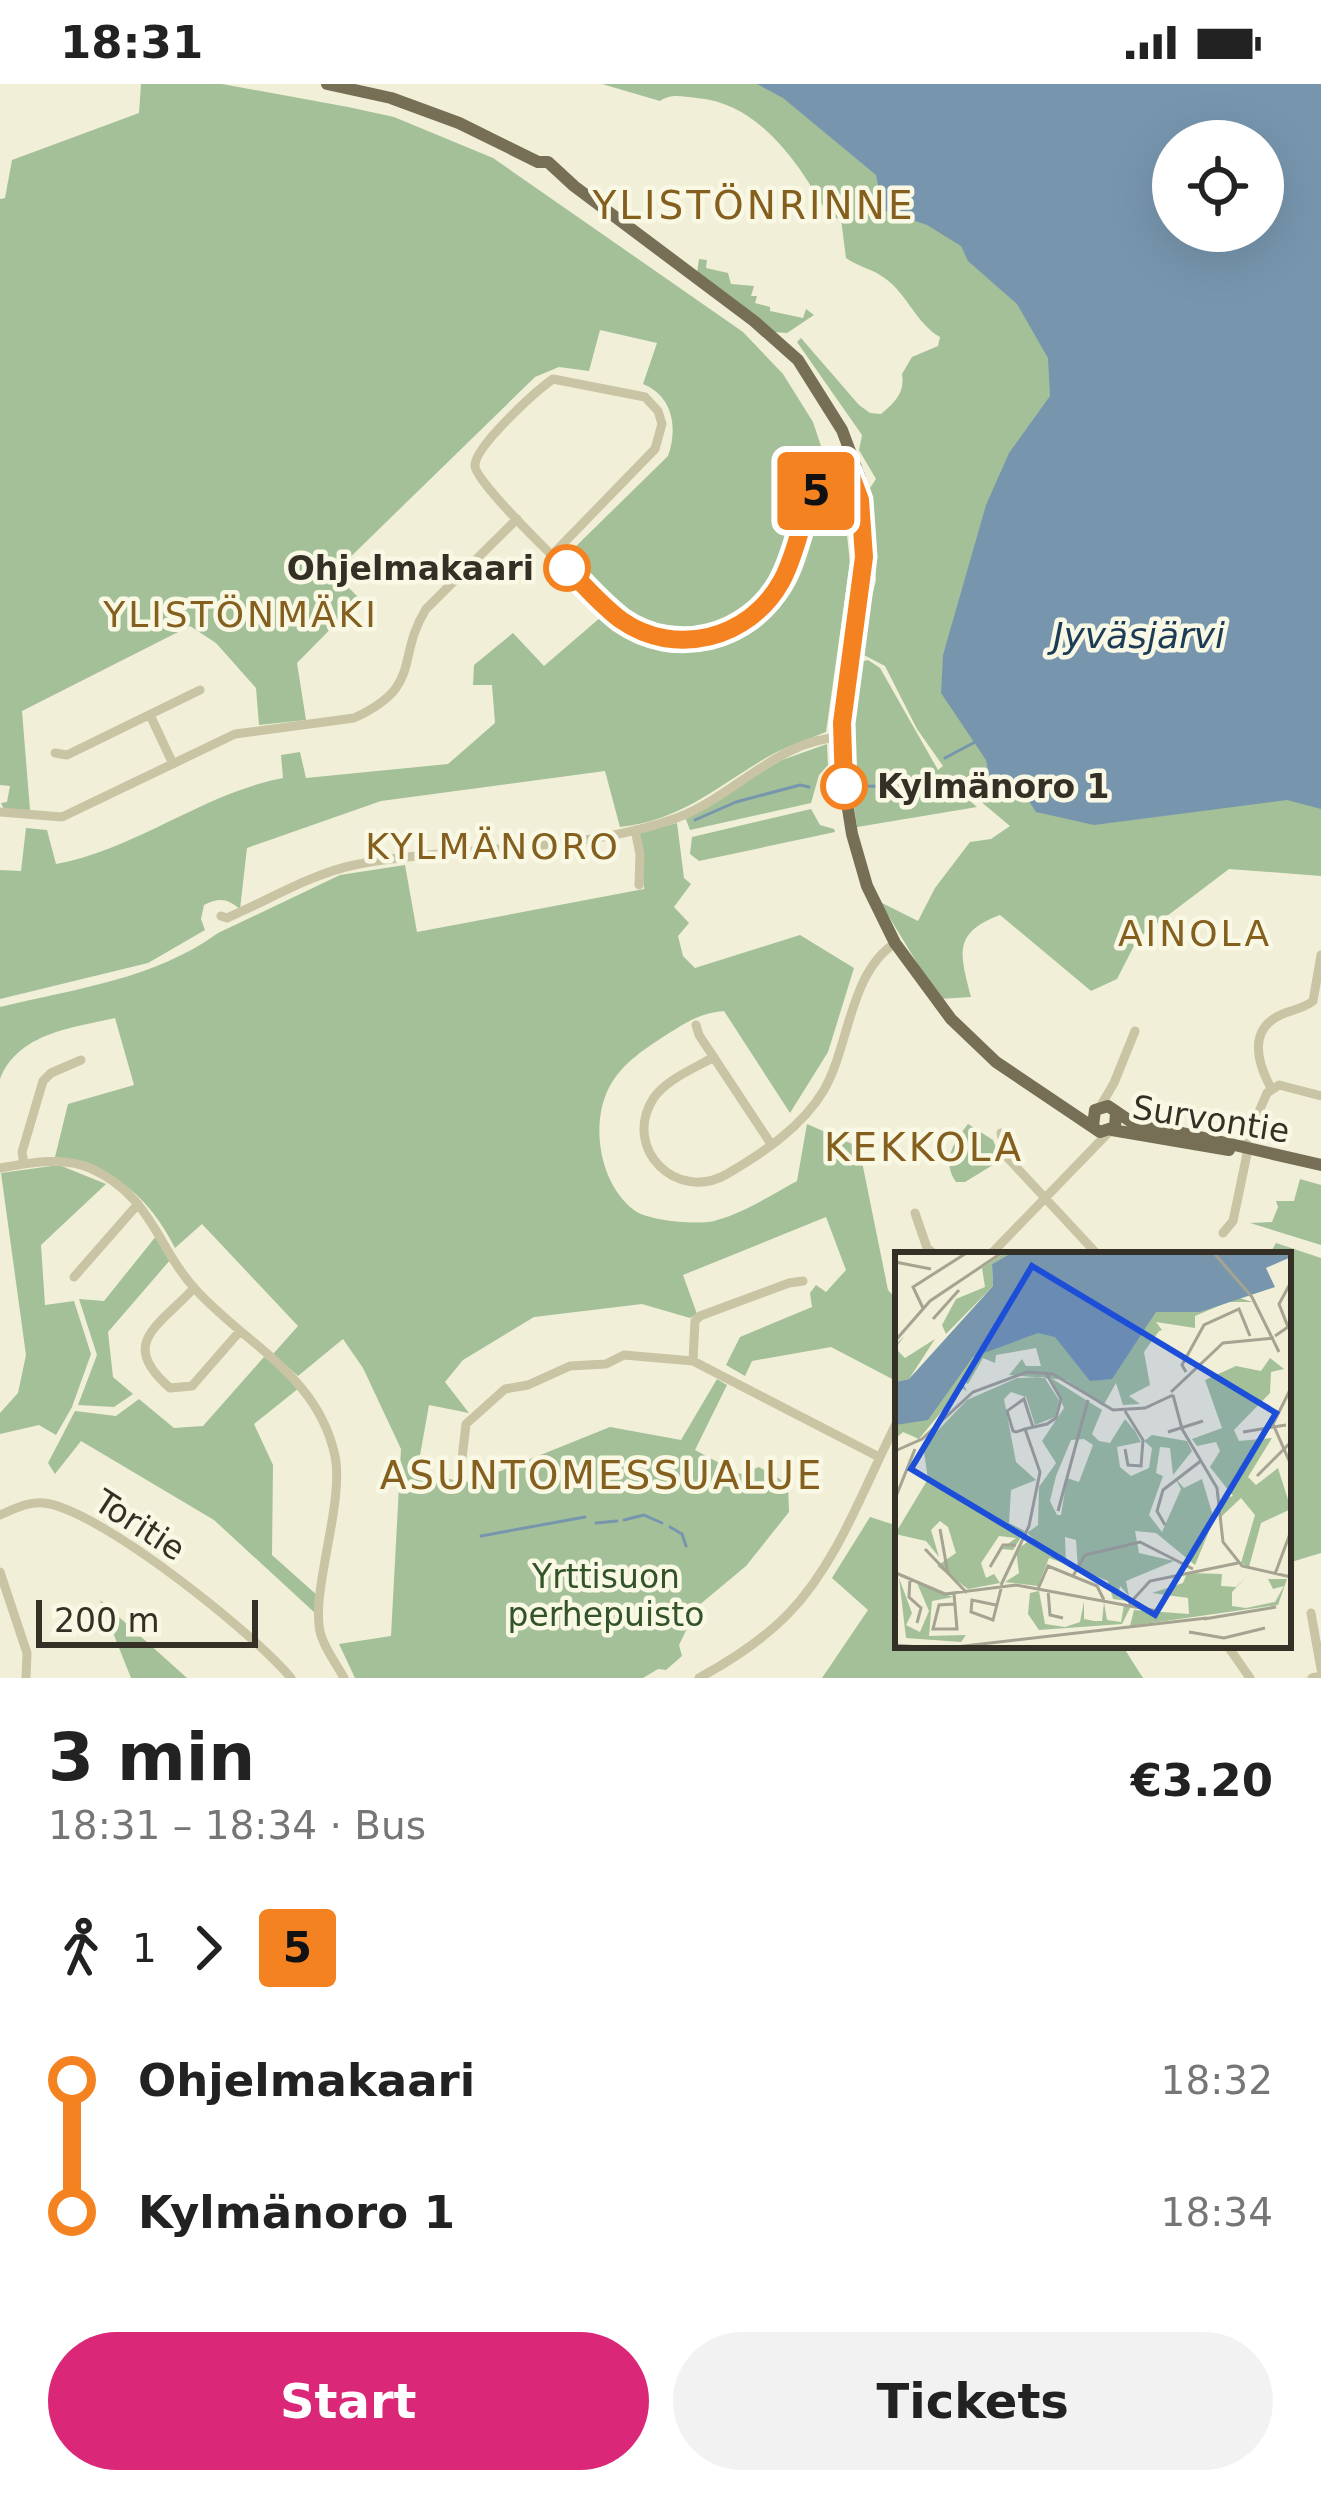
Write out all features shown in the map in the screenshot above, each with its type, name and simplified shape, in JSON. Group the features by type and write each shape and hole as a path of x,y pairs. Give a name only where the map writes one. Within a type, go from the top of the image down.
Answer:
{"main road":[{"name":"Survontie","path":"327,84 427,110 553,165 566,180 754,321 807,370 838,429 860,500 863,582 842,737 844,796 867,886 895,944 964,1034 996,1062 1094,1127 1248,1149"},
{"name":"Survontie","path":"1063,1103 1107,1109 1130,1120 1321,1166"},
{"path":"1094,1127 1091,1118 1107,1109 1118,1120 1111,1131"}],"street":[{"path":"553,554 655,449 662,424 645,397 559,379 548,382 475,459 480,481 517,519 608,609 633,627 674,640 710,638 754,615 776,591 790,563 813,495 832,467 852,466"},
{"path":"0,812 62,817 235,734 354,718 388,695 405,669 426,609 517,519"},
{"path":"55,753 67,754 200,690"},
{"path":"150,715 173,764"},
{"path":"221,916 227,919 352,865 634,830 709,802 811,743 842,737"},
{"path":"634,830 640,854 639,884"},
{"path":"713,1057 654,1098 643,1132 658,1167 678,1180 711,1181 771,1144 804,1116 823,1091 838,1058 868,968 895,944"},
{"path":"1223,1233 1233,1221 1248,1149 1271,1088 1258,1060 1260,1034 1269,1021 1312,1001 1321,955"},
{"path":"696,1025 771,1144"},
{"path":"1107,1109 1135,1031"},
{"path":"24,1164 22,1152 43,1082 51,1073 81,1060"},
{"path":"1271,1088 1286,1086 1321,1096"},
{"path":"1083,1159 1094,1127"},
{"path":"993,1252 1111,1131"},
{"path":"1001,1133 1006,1156 1095,1252"},
{"path":"0,1168 59,1161 89,1168 138,1204 194,1288 291,1372 323,1419 335,1457 337,1486 320,1628 344,1678"},
{"path":"74,1277 138,1204"},
{"path":"915,1213 932,1252"},
{"path":"693,1361 695,1321 700,1316 789,1282 803,1282"},
{"path":"194,1288 146,1341 146,1366 155,1375 170,1388 192,1386 240,1331"},
{"path":"461,1467 466,1424 505,1389 528,1385 570,1366 606,1364 624,1355 693,1361 879,1457"},
{"path":"699,1678 747,1650 792,1610 827,1560 895,1426"},
{"name":"Toritie","path":"0,1515 46,1503 112,1534 235,1626 291,1678"},
{"path":"0,1572 27,1654 26,1678"},
{"path":"1311,1613 1321,1672 1312,1678"},
{"path":"1229,1648 1250,1678"}],"green space":[{"path":"141,84 222,84 394,117 493,158 743,332 783,374 813,422 826,461 806,495 786,553 759,596 722,623 677,629 629,611 566,556 668,456 671,445 667,405 643,384 657,343 600,330 589,371 559,367 535,377 334,573 360,599 297,663 306,720 259,725 256,688 216,643 190,626 22,711 30,810 4,809 1,803 7,802 10,786 0,785 0,199 5,198 12,160 139,113"},
{"path":"602,84 794,84 1016,272 1321,773 1321,876 1229,869 1138,938 1117,979 1091,991 1000,915 974,929 963,947 971,997 939,999 880,902 918,921 935,888 970,842 991,839 1010,826 967,790 962,794 977,807 857,827 852,791 856,663 868,660 880,668 938,770 943,766 917,729 885,666 858,652 876,580 870,488 876,479 859,450 862,435 797,342 801,338 859,405 881,414 898,397 902,374 912,357 938,346 940,337 889,281 846,258 841,219 829,217 792,158 759,124 720,102 678,96 660,101"},
{"path":"699,259 707,260 706,268 728,273 731,284 754,286 755,303 770,311 803,318 806,309 814,315 787,333 773,332 697,273"},
{"path":"843,497 850,563 826,732 773,754 664,817 620,827 605,771 381,801 247,848 240,909 223,900 204,905 205,930 148,963 0,999 0,870 21,871 26,828 47,830 56,864 86,857 225,796 283,778 281,755 300,752 306,778 448,764 495,723 492,685 473,685 474,665 513,633 544,666 601,617 648,647 701,651 727,644 751,632 791,592 829,498"},
{"path":"827,744 828,765 819,775 811,803 690,830 685,817 782,760"},
{"path":"811,809 820,825 835,832 699,861 690,854 692,837"},
{"name":"Yrttisuon perhepuisto","path":"677,823 684,878 691,884 674,907 689,923 678,936 683,956 695,968 800,935 854,968 828,1052 790,1113 724,1011 687,1022 623,1069 611,1084 600,1116 601,1151 613,1185 641,1214 672,1221 714,1221 797,1181 807,1124 859,1147 888,1290 895,1298 895,1380 831,1347 752,1361 745,1376 726,1365 740,1337 812,1307 810,1293 816,1285 826,1292 846,1270 826,1217 683,1275 697,1314 690,1318 642,1304 534,1317 463,1360 445,1382 469,1413 429,1405 417,1472 454,1480 456,1471 465,1472 464,1481 471,1483 610,1427 681,1440 717,1379 727,1385 695,1450 740,1474 759,1467 788,1484 789,1512 746,1566 698,1606 679,1645 682,1656 666,1670 643,1678 355,1678 339,1644 391,1636 401,1449 363,1368 343,1339 298,1376 273,1354 298,1326 202,1224 175,1248 154,1214 127,1187 94,1168 55,1157 68,1104 134,1085 115,1018 33,1042 8,1064 0,1079 0,1007 141,972 340,875 405,865 417,932 644,889 639,833"},
{"path":"968,1124 993,1140 1001,1160 965,1182 956,1182 950,1159"},
{"path":"59,1165 106,1184 41,1245 45,1305 74,1301 91,1354 56,1435 39,1425 0,1434 0,1413 18,1393 26,1355 1,1173"},
{"path":"1300,1179 1321,1185 1321,1245 1250,1223 1272,1222 1276,1201 1294,1201"},
{"path":"157,1235 171,1259 108,1332 113,1377 133,1394 114,1407 78,1405 97,1355 79,1299 104,1301"},
{"path":"1276,1243 1321,1258 1321,1553 1291,1562 1291,1252 1271,1252"},
{"path":"264,1357 299,1388 254,1424 273,1465 272,1555 318,1596 315,1613 214,1520 81,1441 55,1474 48,1463 75,1411 116,1416 139,1399 174,1428 203,1426"},
{"path":"870,1517 895,1525 895,1648 1124,1648 1143,1678 822,1678 868,1610 832,1578"},
{"path":"100,1600 187,1678 131,1678"}],"water":[{"name":"Jyväsjärvi","path":"757,84 1321,84 1321,809 1287,800 1094,825 1036,812 1027,798 1010,794 989,775 986,760 941,693 943,655 986,505 1009,453 1050,396 1048,358 1017,304 968,261 961,246 927,225 883,210 876,175 783,98"}],"waterway":[{"path":"945,758 975,742"},
{"path":"862,786 906,787 932,772"},
{"path":"695,820 736,802 800,785 809,787"},
{"path":"624,1520 644,1515 662,1523"},
{"path":"481,1536 585,1517"},
{"path":"596,1523 617,1521"},
{"path":"670,1527 682,1534 686,1546"}],"bus line":[{"name":"5","path":"567,568 633,627 674,640 710,638 741,624 765,605 784,578 818,487 825,480 850,473 860,500 864,557 842,723 844,786"}],"place":[{"name":"Ohjelmakaari","path":"567,568"},
{"name":"Kylmänoro 1","path":"844,786"}],"district":[{"name":"YLISTÖNRINNE","path":"754,205"},
{"name":"YLISTÖNMÄKI","path":"241,614"},
{"name":"KYLMÄNORO","path":"493,846"},
{"name":"AINOLA","path":"1195,933"},
{"name":"KEKKOLA","path":"924,1147"},
{"name":"ASUNTOMESSUALUE","path":"602,1475"}]}
